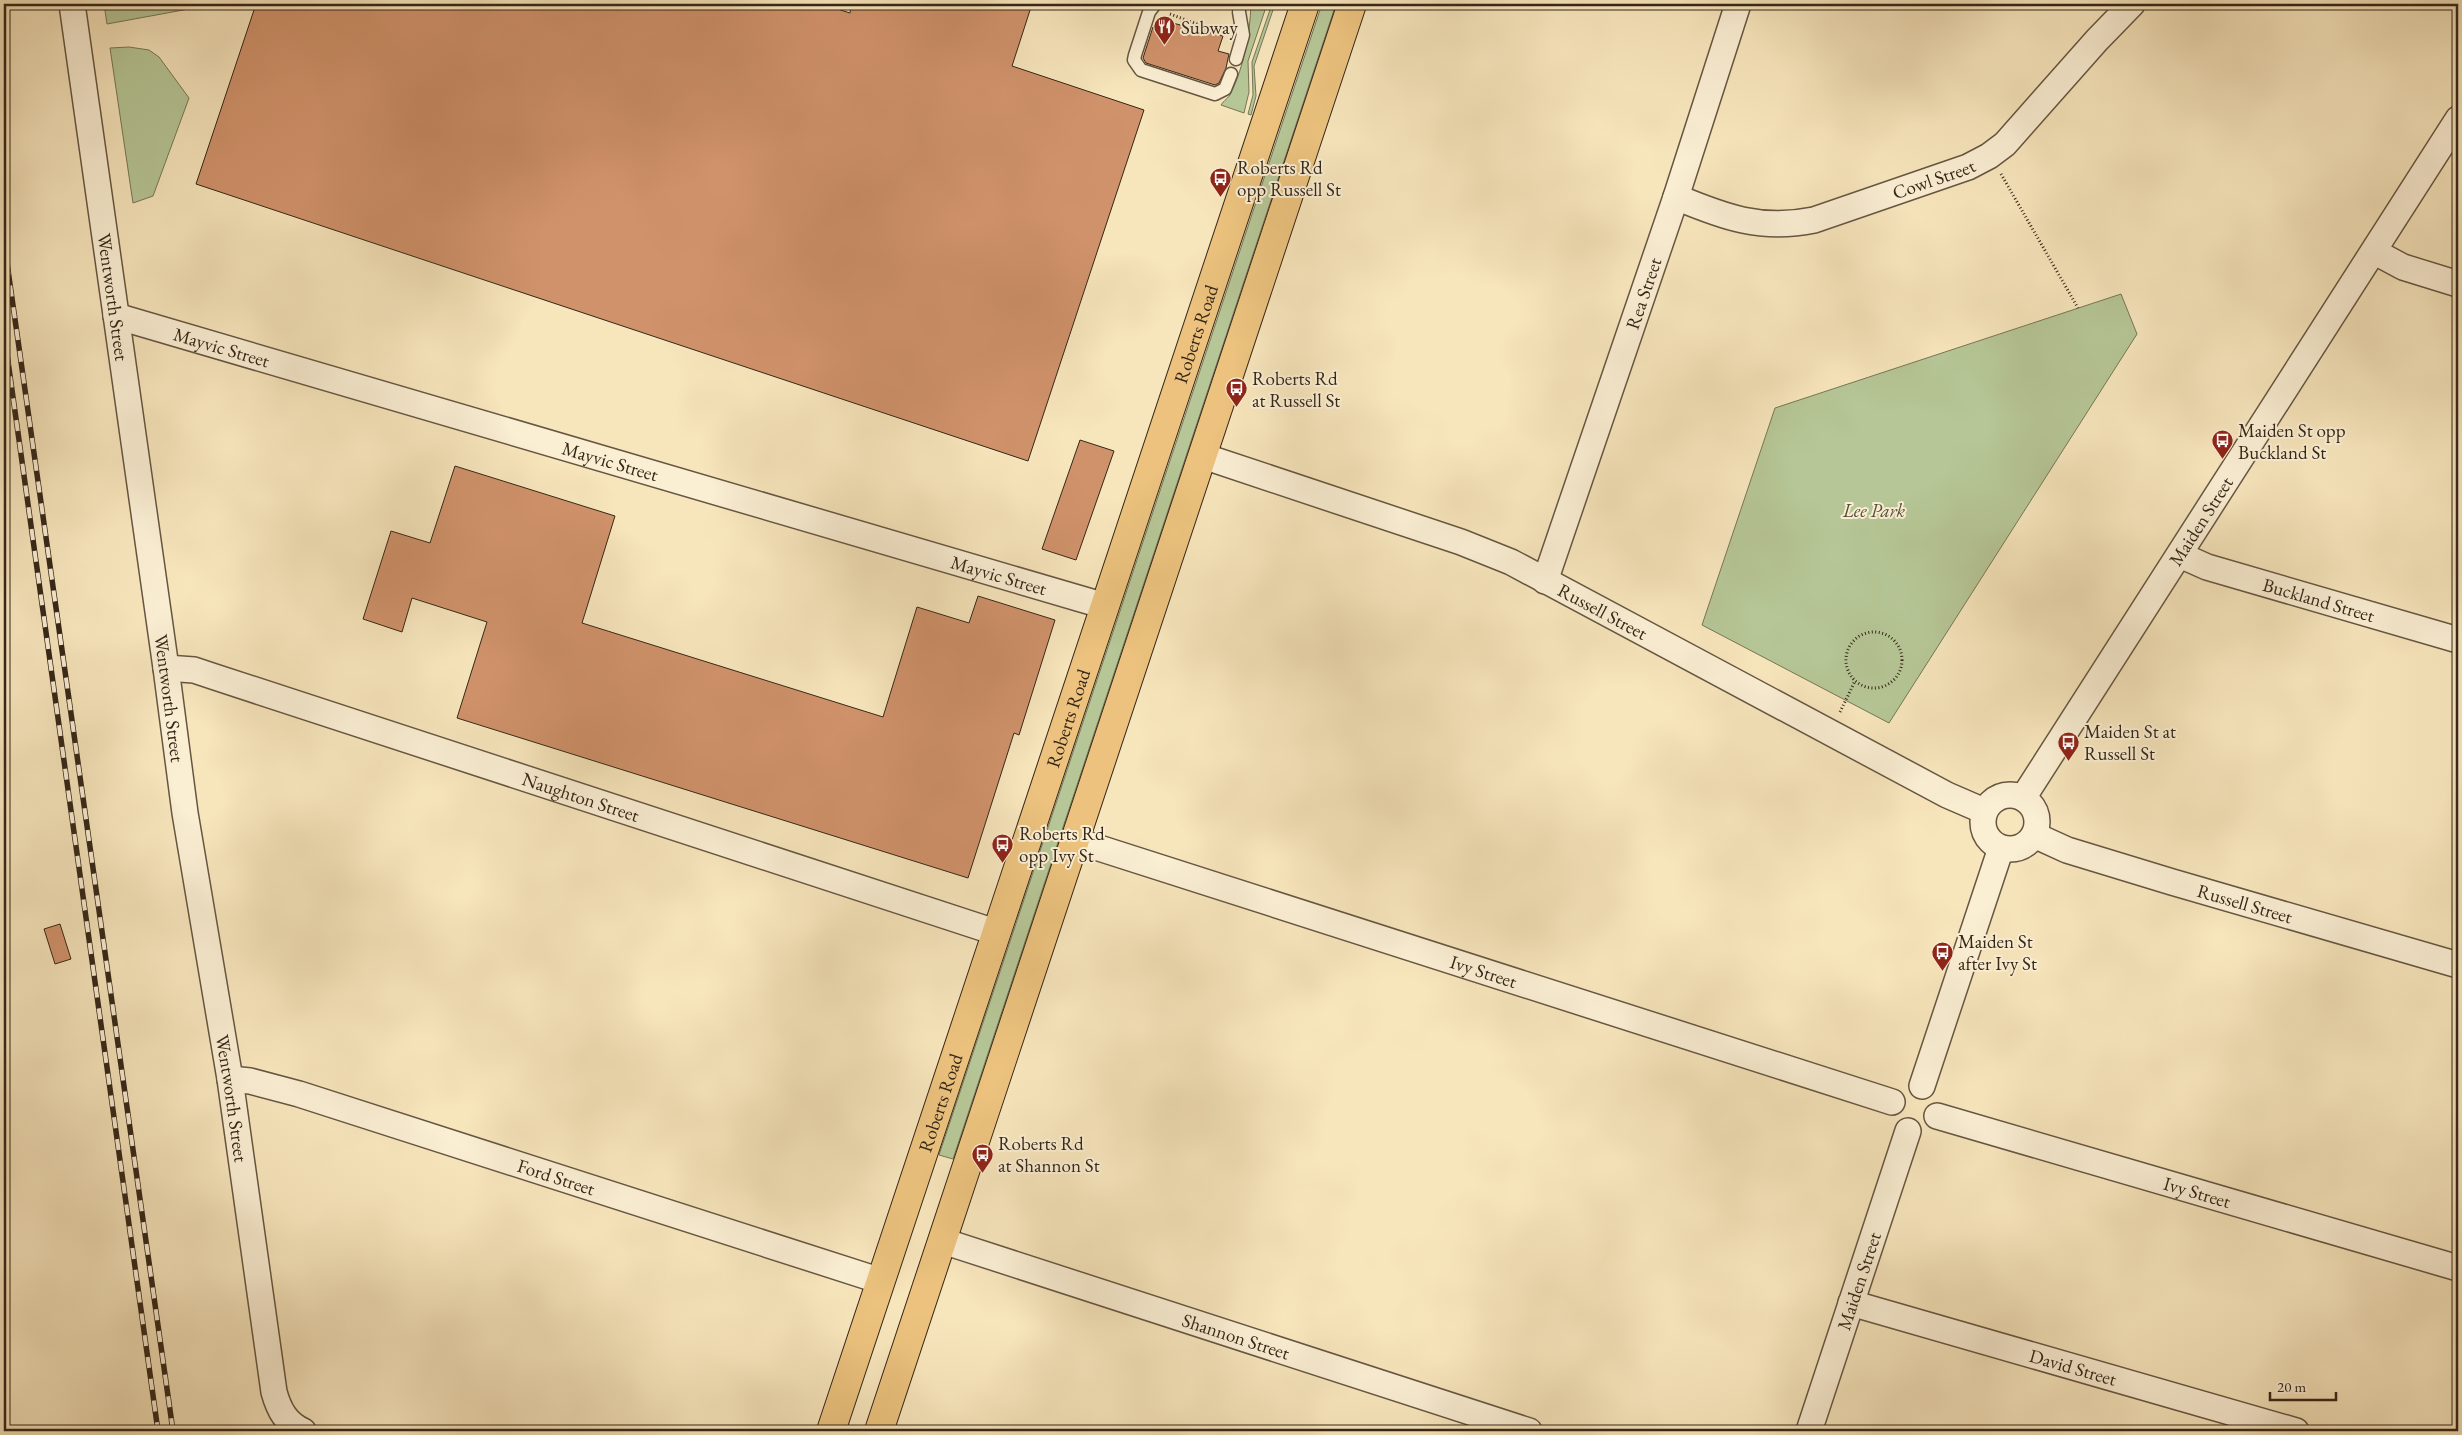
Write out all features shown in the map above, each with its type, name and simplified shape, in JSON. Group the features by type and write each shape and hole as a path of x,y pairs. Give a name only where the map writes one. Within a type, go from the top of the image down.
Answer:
{"highway":[{"name":"Roberts Road","path":"831,1431 995,932 1305,4"},
{"path":"879,1431 1352,4"}],"street":[{"name":"Wentworth Street","path":"72,4 185,813 230,1079 274,1392 283,1415 294,1426 303,1431"},
{"name":"Rea Street","path":"1545,581 1676,197 1738,4"},
{"name":"Cowl Street","path":"1676,197 1709,211 1752,223 1790,225 1814,220 1968,167 1989,156 2020,129 2097,40 2132,4"},
{"name":"Maiden Street","path":"2023,798 2375,252 2458,119"},
{"path":"2375,252 2403,267 2458,284"},
{"name":"Mayvic Street","path":"116,316 1105,606"},
{"name":"Russell Street","path":"1203,456 1461,542 1511,562 1829,733 1947,795 1984,811"},
{"name":"Buckland Street","path":"2180,555 2207,567 2458,640"},
{"name":"Naughton Street","path":"166,668 194,670 995,932"},
{"path":"2010,794 2023,798 2031,805 2036,814 2037,825 2034,835 2022,847 2001,848 1991,842 1984,833 1982,822 1984,811 1993,800 2001,796 2010,794"},
{"name":"Russell Street","path":"2034,835 2067,850 2163,880 2458,965"},
{"name":"Ivy Street","path":"1074,840 1892,1102"},
{"path":"1922,1086 2001,848"},
{"name":"Ford Street","path":"230,1079 250,1081 300,1094 881,1281"},
{"path":"1908,1086 1922,1086 1934,1095 1938,1108 1937,1116 1929,1127 1915,1132 1908,1131 1901,1128 1893,1116 1892,1102 1901,1090 1908,1086"},
{"name":"Ivy Street","path":"1937,1116 2458,1268"},
{"name":"Maiden Street","path":"1809,1431 1908,1131"},
{"name":"Shannon Street","path":"943,1240 1529,1431"},
{"name":"David Street","path":"1851,1303 2296,1431"}],"lane":[{"path":"1155,4 1149,12 1134,60 1141,70 1215,94 1225,89 1231,74"},
{"path":"1236,59 1243,35 1239,12"}],"path":[{"path":"1172,6 1169,15 1205,27 1204,30"},
{"path":"1180,26 1183,20"},
{"path":"1989,156 2009,185 2078,308"},
{"path":"1874,632 1892,638 1897,645 1902,662 1895,678 1880,687 1863,686 1855,681 1849,673 1846,655 1856,638 1874,632"},
{"path":"1829,733 1855,681"}],"green space":[{"path":"104,4 216,4 107,24"},
{"path":"1251,4 1267,4 1248,61 1249,92 1244,113 1221,105 1229,97 1236,83 1243,61 1248,38"},
{"path":"1272,4 1275,4 1254,66 1256,96 1251,115 1248,114 1253,95 1252,62"},
{"path":"1322,4 1336,4 953,1159 939,1155"},
{"path":"129,47 149,50 159,57 189,98 153,196 133,203 110,48"},
{"name":"Lee Park","path":"2121,294 2137,334 1889,723 1702,625 1775,408"}],"building":[{"path":"256,4 822,4 850,13 851,4 1032,4 1012,66 1144,110 1028,461 196,184"},
{"path":"1161,20 1223,36 1218,51 1229,54 1226,68 1219,83 1215,85 1146,63 1143,58 1153,27 1158,29"},
{"path":"1080,440 1114,451 1076,560 1042,549"},
{"path":"455,466 615,516 582,623 883,717 917,607 969,623 978,596 1055,620 1019,735 1014,733 968,878 457,718 487,622 412,598 402,632 363,619 391,531 430,543"},
{"path":"60,924 71,959 55,964 44,929"}],"railway":[{"path":"4,242 173,1431"},
{"path":"4,333 158,1431"}],"place":[{"name":"Subway","path":"1165,46"},
{"name":"Roberts Rd opp Russell St","path":"1221,197"},
{"name":"Roberts Rd at Russell St","path":"1236,408"},
{"name":"Maiden St opp Buckland St","path":"2222,460"},
{"name":"Maiden St at Russell St","path":"2068,761"},
{"name":"Roberts Rd opp Ivy St","path":"1003,863"},
{"name":"Maiden St after Ivy St","path":"1942,971"},
{"name":"Roberts Rd at Shannon St","path":"982,1173"}]}
